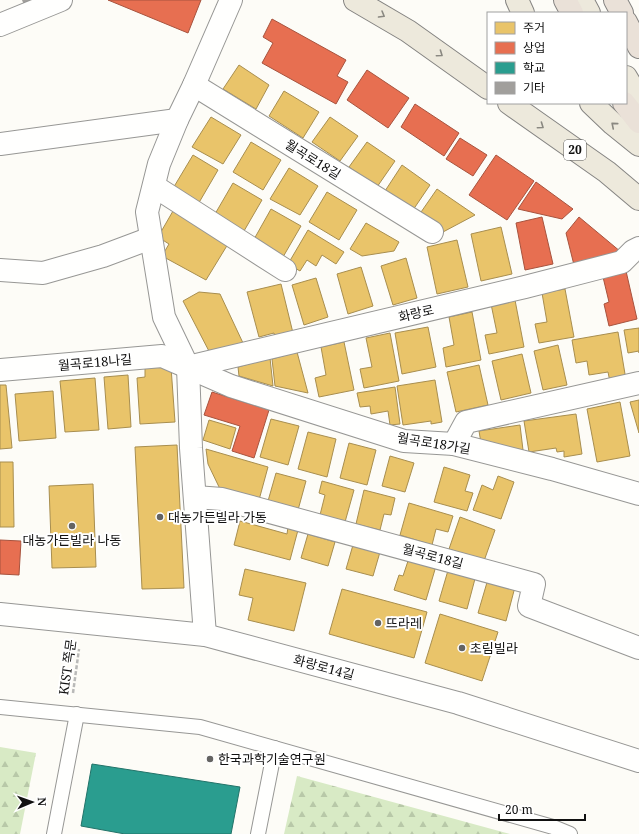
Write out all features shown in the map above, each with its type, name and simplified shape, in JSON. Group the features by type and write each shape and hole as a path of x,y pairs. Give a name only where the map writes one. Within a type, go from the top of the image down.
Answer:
{"highway":[{"path":"565,0 571,12"},
{"path":"615,0 621,12"},
{"path":"627,24 639,47"},
{"path":"625,104 639,122"}],"main road":[{"path":"356,0 408,31 487,87"},
{"path":"517,0 523,12"},
{"path":"582,0 588,12"},
{"path":"627,79 639,99"},
{"name":"20","path":"510,104 607,172 639,198"},
{"path":"592,104 613,124 639,145"}],"street":[{"path":"0,25 61,0"},
{"path":"205,636 195,497 188,367 164,317 147,212 159,164 231,0"},
{"name":"월곡로18길","path":"194,85 432,232"},
{"path":"0,144 178,120"},
{"path":"154,186 285,270"},
{"path":"0,270 43,273 103,256 150,238"},
{"name":"화랑로","path":"188,367 622,262 633,250 639,248"},
{"name":"월곡로18나길","path":"0,370 162,356 188,367"},
{"name":"월곡로18가길","path":"188,367 231,386 404,441 454,444 552,469 639,494"},
{"path":"454,444 466,422 639,383"},
{"name":"월곡로18길","path":"195,497 222,499 534,584 529,606 639,648"},
{"name":"화랑로14길","path":"0,614 205,636 458,703 639,761"}],"lane":[{"path":"0,707 200,726 546,825 570,834"},
{"path":"54,834 73,714"},
{"path":"258,834 275,748"}],"path":[{"name":"KIST 쪽문","path":"73,714 83,623"}],"green space":[{"path":"0,747 36,753 20,834 0,834"},
{"path":"297,776 510,834 284,834"}],"building: 주거":[{"path":"239,65 269,85 256,109 223,89"},
{"path":"284,91 319,112 303,138 269,116"},
{"path":"211,117 241,135 223,164 192,147"},
{"path":"330,117 358,136 340,161 312,142"},
{"path":"251,142 281,160 263,190 233,172"},
{"path":"367,142 395,161 377,187 349,167"},
{"path":"193,155 218,170 197,206 172,190"},
{"path":"402,165 430,185 413,210 385,191"},
{"path":"289,168 318,186 300,215 270,199"},
{"path":"233,183 262,200 244,231 215,214"},
{"path":"437,189 475,215 443,232 419,215"},
{"path":"327,192 357,210 339,240 309,222"},
{"path":"271,209 301,226 283,257 253,241"},
{"path":"173,211 228,244 206,280 162,256 169,244 158,237"},
{"path":"366,223 399,242 394,251 362,256 350,249"},
{"path":"501,227 512,274 481,281 471,234"},
{"path":"308,230 344,252 336,264 322,255 316,266 307,260 300,271 288,264"},
{"path":"457,240 468,287 437,294 427,247"},
{"path":"406,258 417,298 393,305 381,266"},
{"path":"361,267 373,306 348,314 337,274"},
{"path":"316,278 328,317 304,325 292,285"},
{"path":"281,284 293,333 275,338 274,333 259,337 247,292"},
{"path":"565,289 574,337 539,343 535,324 547,322 542,293"},
{"path":"199,292 220,294 243,343 211,355 183,301"},
{"path":"515,300 524,347 489,354 485,335 497,333 491,304"},
{"path":"472,312 481,360 446,367 443,348 454,345 449,317"},
{"path":"428,327 436,367 402,374 395,333"},
{"path":"639,328 639,351 628,353 624,330"},
{"path":"618,332 626,380 610,382 608,372 589,375 587,361 576,363 572,340"},
{"path":"390,333 399,381 364,388 360,369 372,367 366,338"},
{"path":"344,342 354,390 319,397 315,378 326,375 321,347"},
{"path":"558,345 567,385 543,390 534,351"},
{"path":"297,352 308,393 275,386 272,359"},
{"path":"522,354 531,393 501,400 492,361"},
{"path":"270,358 273,386 239,376 238,367"},
{"path":"479,365 488,405 456,412 447,372"},
{"path":"171,367 175,422 140,424 137,378 145,377 145,368"},
{"path":"128,375 131,427 108,429 104,377"},
{"path":"95,378 99,430 65,432 60,381"},
{"path":"435,380 442,422 431,424 431,421 403,425 397,386"},
{"path":"0,385 6,385 12,448 0,449"},
{"path":"395,387 400,424 390,425 388,411 371,414 370,406 360,407 357,393"},
{"path":"53,391 56,438 19,441 15,394"},
{"path":"639,400 639,433 630,402"},
{"path":"620,402 630,456 597,462 587,409"},
{"path":"576,414 582,454 564,457 564,451 557,452 556,448 529,452 524,421"},
{"path":"271,419 299,426 288,465 260,457"},
{"path":"209,420 236,428 230,449 203,440"},
{"path":"520,425 523,450 481,443 479,431"},
{"path":"308,432 336,439 327,477 298,469"},
{"path":"349,443 376,450 367,485 340,478"},
{"name":"대농가든빌라 가동","path":"177,445 184,588 142,589 135,447"},
{"path":"206,449 268,467 259,500 220,489 208,464"},
{"path":"390,456 414,463 405,492 382,486"},
{"path":"0,462 13,462 14,527 0,527"},
{"path":"444,467 470,475 465,491 473,493 467,511 434,502"},
{"path":"276,473 306,481 298,510 268,501"},
{"path":"498,476 514,482 501,519 473,510 482,485 493,490"},
{"path":"322,481 354,490 345,522 320,515 325,495 319,493"},
{"name":"대농가든빌라 나동","path":"93,484 96,567 52,568 49,486"},
{"path":"364,490 395,498 391,515 384,514 380,530 356,524"},
{"path":"409,503 453,516 448,532 436,529 432,545 400,535"},
{"path":"460,517 495,530 484,561 449,549"},
{"path":"240,521 287,534 288,527 298,530 290,560 234,545"},
{"path":"308,534 335,542 328,566 301,558"},
{"path":"353,545 380,552 373,576 346,569"},
{"path":"409,558 436,566 426,600 394,590 399,575 403,576"},
{"path":"449,567 476,575 467,609 439,601"},
{"path":"245,569 306,583 294,631 248,620 253,598 239,595"},
{"path":"488,579 515,587 506,621 478,613"},
{"name":"뜨라레","path":"342,589 427,612 414,658 329,634"},
{"name":"초림빌라","path":"440,614 498,632 482,681 425,663"}],"building: 상업":[{"path":"108,0 201,0 188,33"},
{"path":"272,19 346,60 337,76 348,82 336,104 262,63 273,43 263,37"},
{"path":"367,70 409,98 388,128 347,100"},
{"path":"415,104 459,133 444,156 401,127"},
{"path":"460,138 487,155 473,176 446,159"},
{"path":"496,155 534,181 507,220 469,195"},
{"path":"536,182 573,209 562,219 518,209"},
{"path":"542,217 553,264 525,270 516,223"},
{"path":"579,217 621,252 574,265 566,233"},
{"path":"626,271 637,319 609,326 604,304 609,302 603,277"},
{"path":"212,392 269,410 254,458 232,451 240,426 204,415"},
{"path":"0,540 21,541 19,575 0,574"}],"building: 학교":[{"path":"92,764 240,787 231,834 125,834 81,826"}],"building: 기타":[{"path":"22,0 36,0 24,5"}],"place":[{"name":"대농가든빌라 가동","path":"160,517"},
{"name":"대농가든빌라 나동","path":"72,526"},
{"name":"뜨라레","path":"378,623"},
{"name":"초림빌라","path":"462,648"},
{"name":"한국과학기술연구원","path":"210,759"}]}
